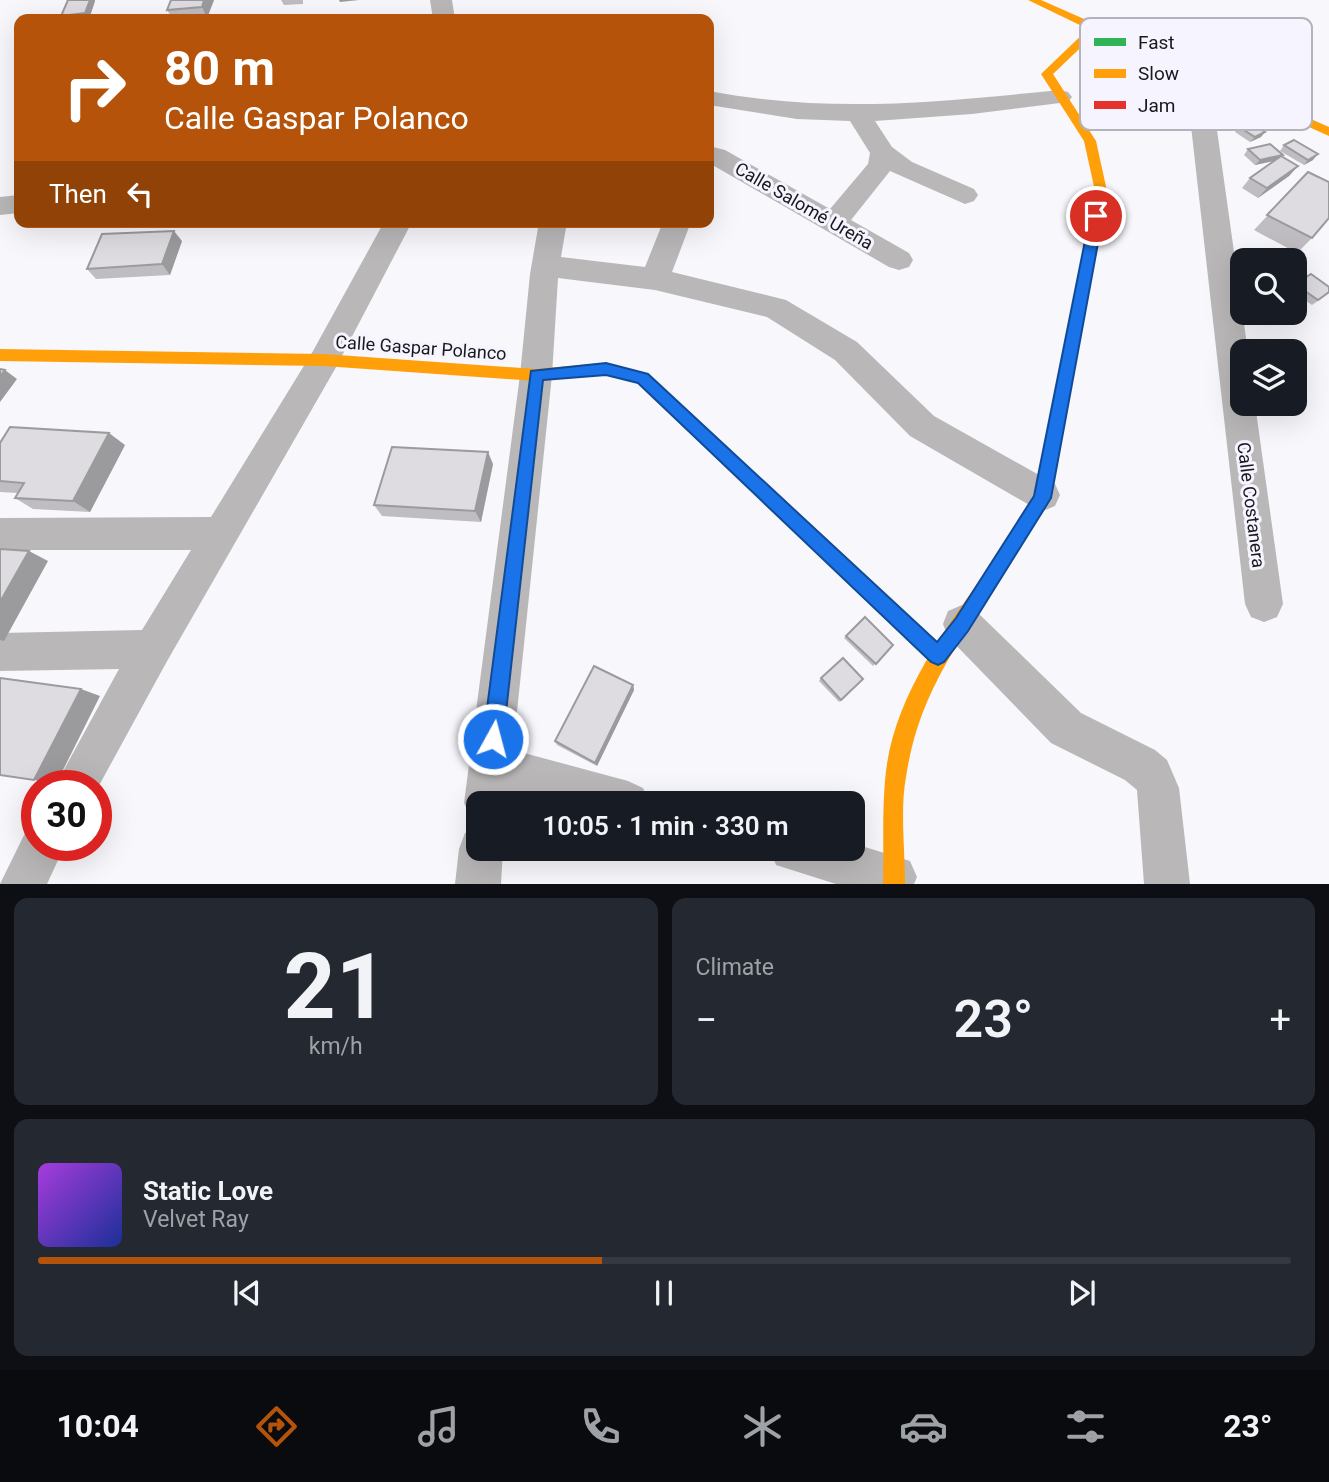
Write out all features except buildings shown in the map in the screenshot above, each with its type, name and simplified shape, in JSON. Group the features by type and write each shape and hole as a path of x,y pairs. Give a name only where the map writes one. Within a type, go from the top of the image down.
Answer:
{"street":[{"path":"1033,0 1080,21"},
{"path":"1080,42 1047,74 1080,126"},
{"path":"714,98 789,112 887,115 1060,97"},
{"path":"858,114 883,153 903,168 965,195"},
{"path":"1312,124 1329,132"},
{"path":"831,861 894,880 895,779 909,717 938,656 962,624 1043,495 1101,191 1090,141 1082,130"},
{"name":"Calle Costanera","path":"1204,130 1264,604"},
{"path":"834,223 880,166 883,153"},
{"name":"Calle Salomé Ureña","path":"714,155 899,260"},
{"path":"85,770 152,649 324,360 395,228"},
{"path":"540,791 488,784 551,228"},
{"path":"655,279 675,228"},
{"path":"546,266 655,279 776,308 846,351 922,426 1043,495"},
{"name":"Calle Gaspar Polanco","path":"0,355 324,360 536,375 606,369 643,378 938,656"},
{"path":"0,534 221,533"},
{"path":"962,624 1066,728 1140,765 1152,775 1158,788 1167,884"},
{"path":"0,652 152,649"},
{"path":"22,884 34,861"},
{"path":"478,884 480,861"}],"traffic: fast":[{"path":"603,369 643,378 938,656"}],"traffic: slow":[{"path":"1033,0 1080,21"},
{"path":"1080,42 1047,74 1080,125"},
{"path":"1312,124 1329,132"},
{"path":"1077,317 1101,191 1090,141 1083,130"},
{"path":"0,355 324,360 536,375 603,369"},
{"path":"894,884 895,779 909,717 938,656 993,576"}],"traffic: jam":[{"path":"993,576 1042,498 1077,317"}],"route":[{"path":"493,739 536,375 606,369 643,378 938,656 962,624 1042,498 1096,216"}]}
